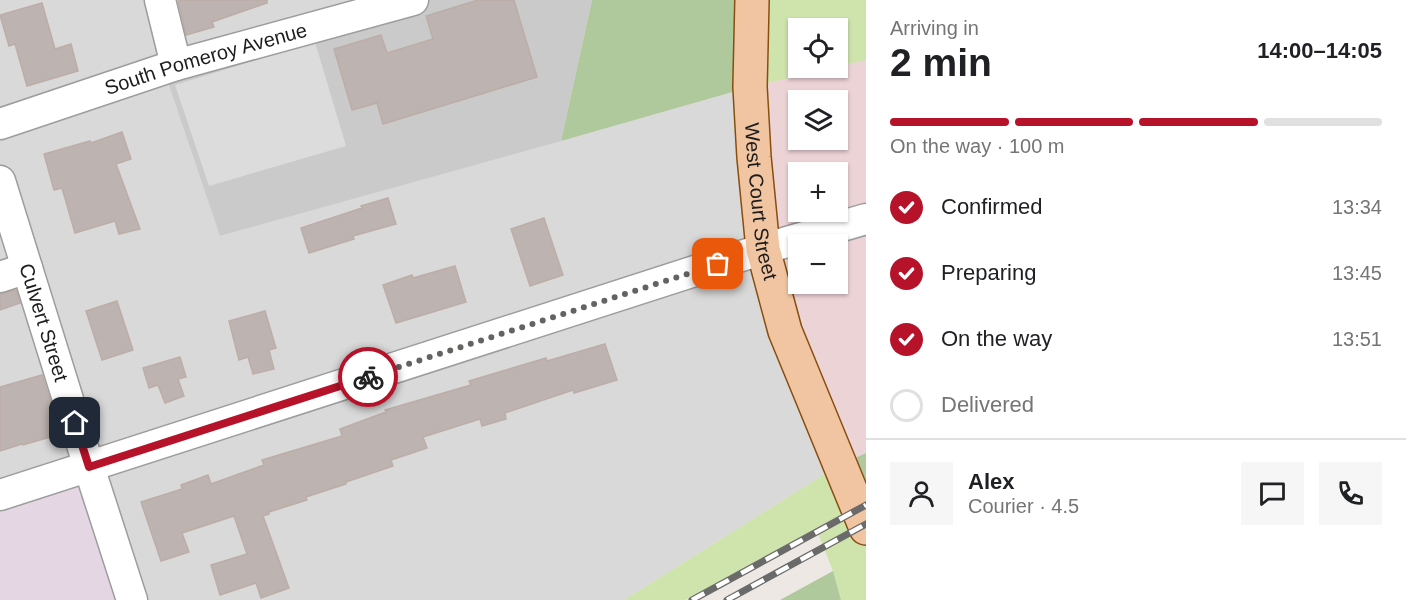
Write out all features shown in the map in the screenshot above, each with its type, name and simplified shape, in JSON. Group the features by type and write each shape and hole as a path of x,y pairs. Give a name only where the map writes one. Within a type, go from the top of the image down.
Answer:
{"main road":[{"name":"West Court Street","path":"752,0 750,87 753,157 763,249 785,331 866,528"}],"street":[{"path":"160,0 176,65"},
{"name":"South Pomeroy Avenue","path":"0,124 176,65 217,63 413,0"},
{"name":"Culvert Street","path":"0,182 14,272 89,467 132,600"},
{"path":"0,495 763,249 866,219"}],"shaded area":[{"path":"0,0 402,0 220,236 750,87 788,248 788,294 799,294 839,465 624,600 132,600 0,495"},
{"path":"402,0 592,0 561,141 220,236 164,70"},
{"path":"315,42 346,146 209,186 175,85"},
{"path":"866,60 866,453 839,465 785,331 750,87 789,78 848,78 848,64"},
{"path":"89,467 132,600 0,600 0,495"}],"green space":[{"path":"592,0 752,0 750,87 561,141"},
{"path":"752,0 866,0 866,60 848,64 848,18 788,18 790,78 750,87"},
{"path":"866,453 866,528 839,465"},
{"path":"839,465 866,528 866,600 841,600 833,571 817,531 685,600 624,600"},
{"path":"833,571 841,600 780,600"}],"building":[{"path":"178,0 267,0 267,3 212,22 214,27 186,35"},
{"path":"478,0 514,0 537,77 383,124 377,103 352,110 334,49 381,35 387,53 433,39 426,16"},
{"path":"42,3 55,49 71,44 78,71 27,86 15,44 9,46 0,15"},
{"path":"122,132 131,159 116,164 140,229 119,234 115,221 75,233 62,188 54,190 44,154 90,141 91,143"},
{"path":"388,198 396,224 353,236 354,239 309,253 301,228"},
{"path":"544,218 563,275 530,286 511,229"},
{"path":"455,266 466,302 396,323 383,285 412,275 413,278"},
{"path":"16,290 20,303 0,310 0,294"},
{"path":"117,301 133,350 102,360 86,311"},
{"path":"265,311 276,348 269,350 274,369 253,374 248,357 239,360 229,321"},
{"path":"605,344 617,380 574,393 573,390 505,413 506,419 482,426 480,419 423,437 427,448 391,460 393,466 306,497 307,500 263,516 289,588 261,598 256,583 220,595 211,565 247,554 234,516 182,533 189,552 161,561 141,502 182,489 181,485 208,475 211,484 264,465 262,460 342,436 340,429 386,412 385,410 471,385 469,381 546,358 547,361"},
{"path":"180,357 186,377 178,379 184,396 165,403 158,385 149,388 143,368"},
{"path":"42,375 61,434 0,451 0,387"}],"railway":[{"path":"692,600 866,505"},
{"path":"727,600 866,524"}],"way so far":[{"path":"368,377 718,264"}],"route":[{"path":"75,423 89,467 368,377"}]}
